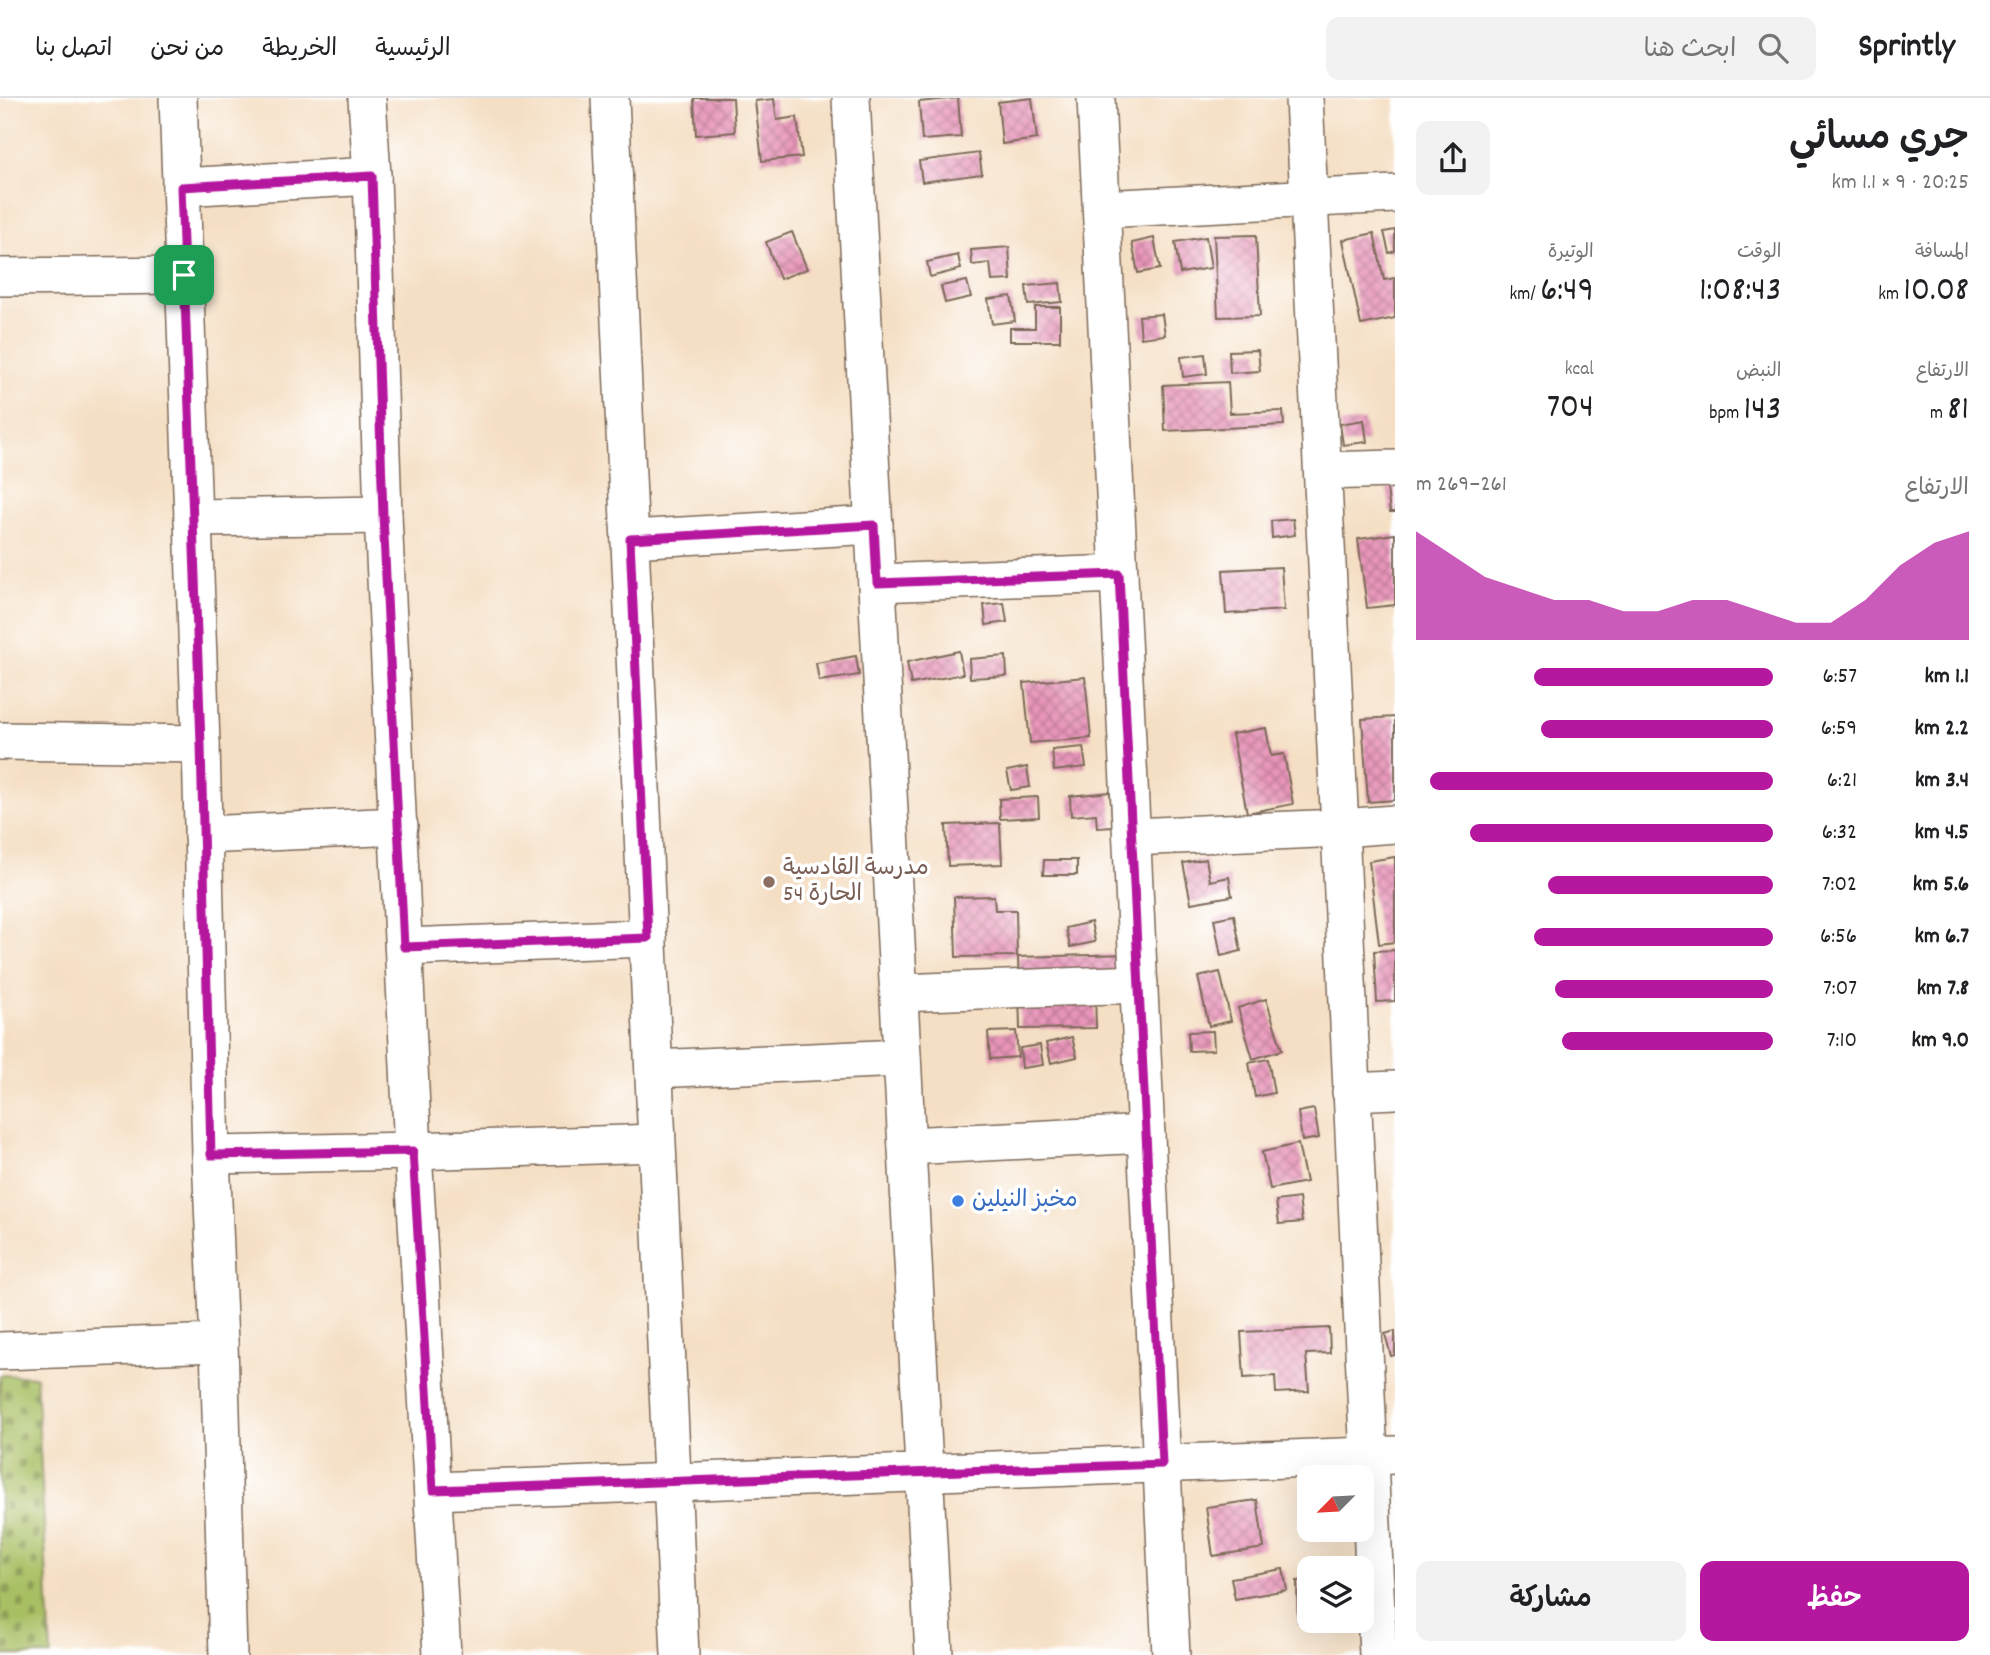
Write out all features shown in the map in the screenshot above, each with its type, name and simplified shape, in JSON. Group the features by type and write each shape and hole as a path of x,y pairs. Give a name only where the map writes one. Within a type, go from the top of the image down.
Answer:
{"street":[{"path":"178,98 201,744 211,1155 228,1655"},
{"path":"367,98 383,515 413,1151 442,1655"},
{"path":"610,98 680,1655"},
{"path":"851,98 934,1655"},
{"path":"1096,98 1171,1655"},
{"path":"1304,98 1351,1092 1382,1456 1378,1655"},
{"path":"181,187 372,176"},
{"path":"1102,209 1395,194"},
{"path":"0,277 184,275"},
{"path":"1323,471 1395,469"},
{"path":"193,518 383,515"},
{"path":"630,539 874,525"},
{"path":"877,583 1119,574"},
{"path":"0,741 201,744"},
{"path":"1132,836 1395,824"},
{"path":"203,835 399,826"},
{"path":"404,947 648,938"},
{"path":"899,993 1139,984"},
{"path":"654,1069 902,1058"},
{"path":"1351,1092 1395,1090"},
{"path":"907,1146 1146,1134"},
{"path":"211,1155 656,1143"},
{"path":"0,1351 219,1343"},
{"path":"433,1490 1382,1456"}],"green space":[{"path":"0,1375 36,1377 51,1655 0,1655"}],"building":[{"path":"694,98 733,98 735,132 696,135"},
{"path":"958,98 961,137 922,140 919,102"},
{"path":"1032,98 1037,139 1002,144 998,102"},
{"path":"774,99 777,120 797,117 802,157 762,161 755,101"},
{"path":"979,153 982,174 922,182 919,161"},
{"path":"1395,230 1395,251 1389,253 1384,232"},
{"path":"792,232 807,269 780,279 766,242"},
{"path":"1374,233 1384,280 1395,278 1395,318 1361,325 1343,240"},
{"path":"1256,235 1260,316 1218,317 1214,236"},
{"path":"1206,237 1211,268 1180,273 1175,242"},
{"path":"1154,238 1160,269 1138,273 1132,243"},
{"path":"1009,247 1011,280 992,281 990,263 972,265 971,250"},
{"path":"958,255 961,269 930,277 927,262"},
{"path":"967,281 971,297 945,303 941,286"},
{"path":"1060,283 1062,302 1028,305 1026,286"},
{"path":"1011,296 1015,321 992,324 988,299"},
{"path":"1035,307 1060,307 1060,341 1010,341 1010,328 1035,328"},
{"path":"1162,314 1165,335 1141,338 1139,316"},
{"path":"1258,350 1260,371 1230,373 1229,351"},
{"path":"1205,354 1207,374 1183,377 1181,357"},
{"path":"1228,382 1230,413 1283,411 1284,425 1165,431 1163,385"},
{"path":"1364,420 1367,442 1343,445 1340,424"},
{"path":"1395,487 1395,512 1390,512 1387,488"},
{"path":"1293,519 1295,535 1272,538 1271,521"},
{"path":"1395,534 1395,605 1367,608 1358,539"},
{"path":"1281,567 1284,610 1226,614 1223,570"},
{"path":"1004,603 1007,622 986,625 984,605"},
{"path":"959,651 963,674 911,684 907,662"},
{"path":"856,656 859,675 819,681 816,663"},
{"path":"1006,656 1007,676 970,678 969,659"},
{"path":"1085,677 1091,738 1030,743 1024,683"},
{"path":"1395,717 1395,800 1368,802 1362,719"},
{"path":"1266,728 1271,756 1284,754 1293,804 1247,813 1232,734"},
{"path":"1083,747 1086,767 1054,771 1052,750"},
{"path":"1027,767 1030,787 1011,790 1007,771"},
{"path":"1110,792 1113,827 1097,828 1096,814 1071,816 1070,796"},
{"path":"1038,797 1039,817 1000,819 999,799"},
{"path":"1000,823 1002,864 948,866 946,825"},
{"path":"1395,857 1395,942 1379,944 1369,861"},
{"path":"1206,859 1210,881 1229,877 1232,896 1191,903 1183,863"},
{"path":"1044,860 1077,860 1077,875 1043,875"},
{"path":"994,896 995,910 1016,910 1017,956 956,957 954,897"},
{"path":"1234,915 1241,951 1221,956 1214,919"},
{"path":"1091,922 1095,942 1070,947 1066,928"},
{"path":"1395,950 1395,1001 1377,1002 1374,951"},
{"path":"1129,954 1130,991 1095,991 1096,1028 1020,1029 1018,957"},
{"path":"1220,972 1231,1021 1209,1026 1198,977"},
{"path":"1266,999 1282,1050 1253,1059 1238,1008"},
{"path":"1016,1031 1018,1057 990,1059 988,1032"},
{"path":"1213,1031 1214,1050 1189,1051 1188,1032"},
{"path":"1072,1037 1077,1057 1051,1063 1046,1043"},
{"path":"1040,1045 1043,1065 1022,1068 1020,1048"},
{"path":"1268,1059 1274,1093 1255,1097 1249,1063"},
{"path":"1314,1109 1319,1138 1302,1141 1298,1112"},
{"path":"1298,1144 1306,1182 1270,1189 1262,1152"},
{"path":"1299,1198 1302,1222 1279,1224 1276,1201"},
{"path":"1329,1328 1330,1353 1306,1354 1309,1391 1276,1393 1275,1376 1244,1378 1241,1332"},
{"path":"1395,1331 1395,1355 1391,1356 1385,1334"},
{"path":"1257,1500 1264,1548 1213,1556 1206,1507"},
{"path":"1283,1569 1287,1590 1235,1599 1231,1578"}],"place":[{"name":"مدرسة القادسية الحارة 54","path":"769,882"},
{"name":"مخبز النيلين","path":"958,1201"}],"route":[{"path":"372,176 383,515 404,947 648,938 630,539 874,525 877,583 1119,574 1162,1464 433,1490 413,1151 211,1155 201,744 184,275 181,187 372,176"}]}
